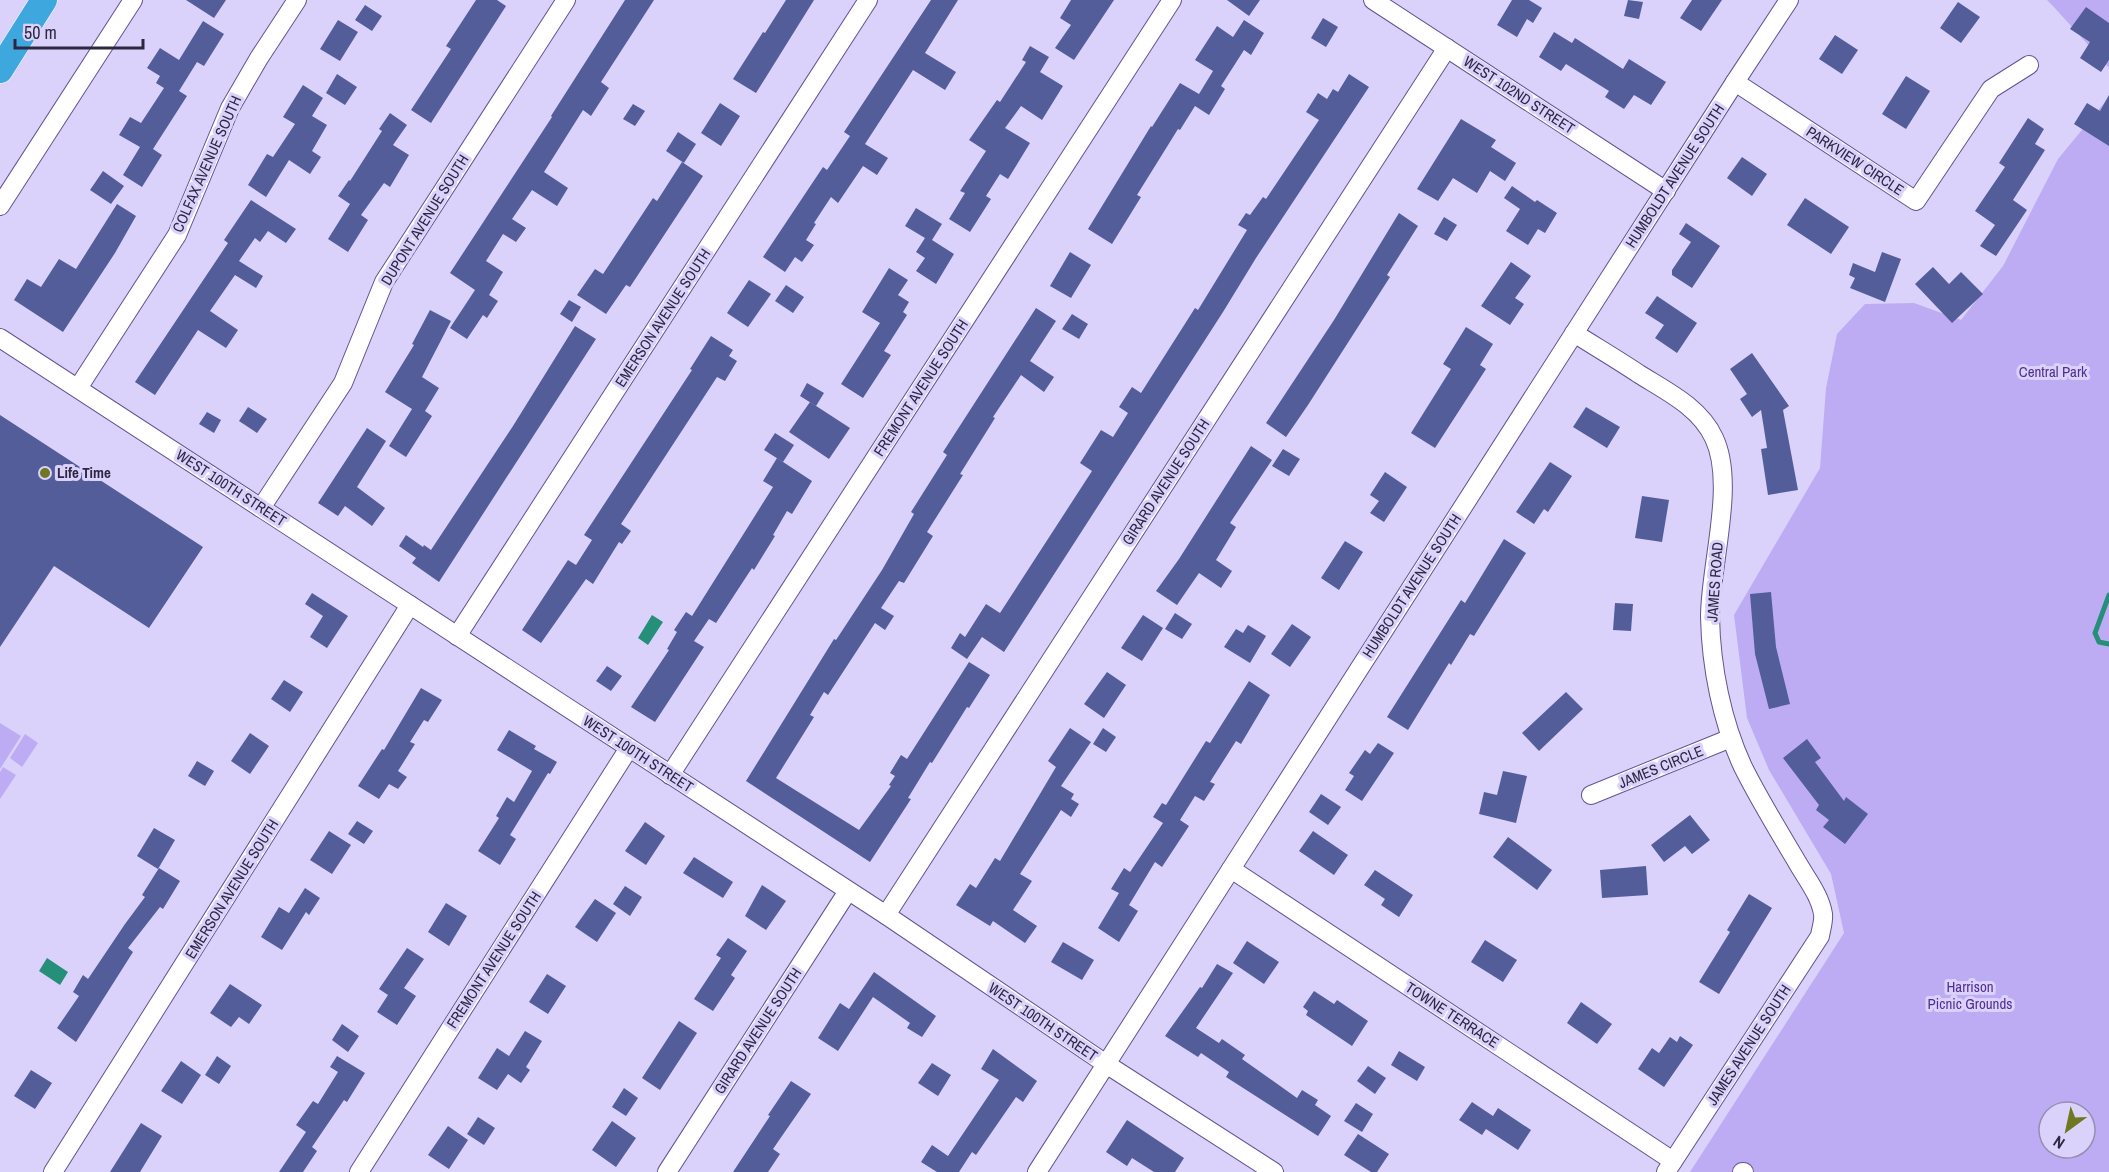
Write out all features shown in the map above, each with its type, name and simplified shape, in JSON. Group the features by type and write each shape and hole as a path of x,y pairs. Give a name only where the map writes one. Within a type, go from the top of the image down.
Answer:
{"highway":[{"path":"0,70 44,0"}],"street":[{"path":"0,206 133,0"},
{"name":"COLFAX AVENUE SOUTH","path":"78,388 177,235 230,108 259,57 297,0"},
{"name":"DUPONT AVENUE SOUTH","path":"261,508 343,382 384,282 567,0"},
{"name":"EMERSON AVENUE SOUTH","path":"457,636 868,0"},
{"name":"FREMONT AVENUE SOUTH","path":"670,775 1172,0"},
{"name":"WEST 102ND STREET","path":"1373,0 1666,191"},
{"name":"HUMBOLDT AVENUE SOUTH","path":"1036,1172 1789,0"},
{"name":"GIRARD AVENUE SOUTH","path":"886,915 1447,48"},
{"name":"PARKVIEW CIRCLE","path":"1735,82 1916,201 1991,88 2029,65"},
{"name":"JAMES ROAD","path":"1574,333 1681,400 1700,417 1714,438 1721,460 1724,485 1710,617 1714,667 1731,738 1743,766 1819,899 1824,916"},
{"name":"WEST 100TH STREET","path":"0,338 886,915 1106,1064 1274,1172"},
{"name":"EMERSON AVENUE SOUTH","path":"53,1172 410,605"},
{"name":"JAMES CIRCLE","path":"1591,795 1731,738"},
{"name":"FREMONT AVENUE SOUTH","path":"358,1172 629,748"},
{"name":"TOWNE TERRACE","path":"1231,869 1670,1166"},
{"name":"GIRARD AVENUE SOUTH","path":"667,1172 848,891"},
{"name":"JAMES AVENUE SOUTH","path":"1670,1166 1820,936 1824,916"}],"green space":[{"path":"2047,0 2109,0 2109,68 2053,6"},
{"name":"Harrison Picnic Grounds","path":"2109,97 2109,1172 1690,1172 1844,933 1831,874 1769,770 1747,718 1734,615 1820,468 1826,388 1837,334 1865,304 1914,303 1961,320 2003,266 2058,159"},
{"path":"0,723 21,736 0,769"},
{"path":"25,734 38,743 22,767 10,758"},
{"path":"3,767 16,775 0,799 0,772"}],"shaded area":[{"path":"652,615 663,622 648,645 638,638"},
{"path":"47,958 68,972 60,985 39,971"}],"building":[{"path":"186,0 226,0 214,18"},
{"path":"476,0 497,0 506,6 431,123 411,110 451,49 446,46"},
{"path":"625,0 654,0 601,82 609,88 591,116 583,110 544,172 568,188 557,206 532,190 512,219 526,228 516,242 503,234 486,261 503,272 489,295 498,301 487,318 483,315 467,339 450,328 475,290 450,273"},
{"path":"786,0 814,0 756,93 733,79"},
{"path":"931,0 958,0 925,53 956,72 945,90 913,70 865,144 888,158 877,175 863,166 838,203 831,197 806,240 814,245 802,262 795,257 785,272 763,257 823,167 827,170 850,136 844,132"},
{"path":"1071,0 1114,0 1074,60 1055,48 1071,25 1060,18"},
{"path":"1227,0 1260,0 1249,16"},
{"path":"1512,0 1529,0 1542,8 1533,23 1527,19 1517,37 1497,25"},
{"path":"1628,0 1643,2 1639,19 1624,16"},
{"path":"1692,0 1722,0 1701,31 1680,18"},
{"path":"1958,2 1980,17 1961,43 1940,28"},
{"path":"365,5 382,16 372,31 355,20"},
{"path":"2086,7 2109,23 2109,60 2101,72 2080,58 2090,42 2070,29"},
{"path":"1323,18 1338,27 1326,47 1311,38"},
{"path":"338,20 358,32 340,61 320,49"},
{"path":"1244,20 1264,33 1251,55 1244,50 1221,86 1225,89 1209,115 1195,106 1137,195 1141,197 1112,244 1088,229 1180,83 1199,94 1213,71 1195,60 1217,26 1233,37"},
{"path":"203,21 224,34 204,66 197,62 179,91 187,96 153,149 162,155 142,187 123,175 140,147 119,135 130,117 141,123 164,88 156,83 160,76 147,68 160,48 179,60"},
{"path":"1554,32 1572,43 1575,38 1623,69 1629,59 1666,82 1651,105 1634,95 1624,109 1605,97 1609,91 1566,64 1561,71 1539,57"},
{"path":"1835,35 1858,50 1842,74 1819,59"},
{"path":"1030,46 1049,57 1040,72 1063,86 1042,120 1021,106 1005,128 1030,143 1008,179 1000,174 986,196 991,199 970,232 949,219 965,193 960,191 986,151 969,140 997,100 1000,102 1026,62 1022,60"},
{"path":"337,74 357,87 345,105 326,93"},
{"path":"1349,74 1369,87 1256,258 1004,652 982,637 967,659 951,648 960,633 965,637 986,604 1000,613 1092,471 1080,463 1101,430 1113,437 1128,413 1119,407 1132,387 1141,393 1195,308 1198,310 1247,230 1238,225 1246,213 1250,215 1263,197 1266,199 1319,120 1306,112 1318,93 1327,99 1333,89 1338,92"},
{"path":"1906,76 1930,91 1906,129 1882,114"},
{"path":"303,85 323,98 312,116 327,125 312,151 321,157 310,174 289,160 266,197 248,185 267,154 273,157 295,124 283,117"},
{"path":"2109,95 2109,146 2074,124 2087,103 2100,111"},
{"path":"720,103 740,116 721,146 701,133"},
{"path":"633,104 645,111 635,126 623,119"},
{"path":"390,113 407,125 393,145 409,155 390,187 384,183 361,215 368,220 348,252 328,239 350,204 338,196 382,131 379,129"},
{"path":"2028,118 2044,129 2035,144 2045,150 2013,200 2027,210 1996,256 1980,246 1995,225 1975,211 2005,167 1999,163"},
{"path":"1461,119 1496,140 1491,147 1516,163 1505,181 1490,171 1477,193 1453,178 1438,201 1417,189"},
{"path":"678,132 696,144 684,163 666,151"},
{"path":"1742,157 1767,174 1752,196 1727,178"},
{"path":"682,162 703,176 630,287 626,285 606,314 577,295 595,269 603,274 653,198 657,201"},
{"path":"103,171 124,186 111,204 90,190"},
{"path":"1512,186 1535,202 1537,200 1557,213 1545,233 1538,229 1528,245 1506,231 1520,209 1504,198"},
{"path":"1805,198 1849,227 1831,254 1787,225"},
{"path":"251,200 296,229 286,243 268,231 260,242 255,238 239,261 263,276 256,288 235,275 210,311 238,330 226,348 198,330 155,395 135,382 228,243 224,240"},
{"path":"117,204 136,216 115,253 63,332 14,300 27,279 41,287 59,259 76,269"},
{"path":"916,208 942,224 932,240 954,254 936,284 916,271 925,258 916,252 925,238 905,226"},
{"path":"1399,213 1418,226 1387,275 1390,277 1286,437 1266,423 1334,320"},
{"path":"1444,217 1457,225 1447,241 1434,234"},
{"path":"1686,223 1720,246 1692,288 1672,275 1672,270 1691,242 1679,234"},
{"path":"1070,252 1091,265 1071,298 1050,286"},
{"path":"1882,252 1901,259 1885,302 1850,288 1855,278 1849,275 1853,263 1875,272"},
{"path":"1511,262 1531,276 1515,298 1524,304 1510,325 1481,306"},
{"path":"1933,267 1949,284 1961,272 1983,294 1952,323 1915,284"},
{"path":"889,268 908,280 898,295 909,302 903,312 907,315 884,351 891,355 863,398 841,384 880,323 862,312"},
{"path":"749,280 771,294 748,327 727,313"},
{"path":"786,285 804,297 793,313 775,301"},
{"path":"1657,296 1697,323 1677,353 1655,338 1664,325 1645,313"},
{"path":"569,300 581,307 572,322 560,314"},
{"path":"1036,308 1056,321 1030,361 1054,377 1044,392 1021,375 993,417 995,418 960,474 963,475 927,532 933,536 904,583 899,581 881,608 894,616 885,630 875,623 828,695 824,692 810,715 814,717 776,778 859,830 891,786 889,785 895,776 890,773 901,755 907,759 969,662 990,675 932,763 930,762 908,798 911,799 870,862 746,781 834,639 836,640 882,570 914,514 911,512 947,455 943,452"},
{"path":"430,310 451,321 422,377 439,388 425,411 432,416 406,457 389,446 412,409 385,392 414,345 412,344"},
{"path":"1072,314 1088,324 1079,339 1062,329"},
{"path":"575,326 596,339 439,582 412,563 416,558 399,546 406,535 431,550 513,426"},
{"path":"1466,327 1493,344 1480,365 1486,369 1435,448 1411,433 1451,369 1443,364"},
{"path":"711,336 733,350 729,356 737,361 725,381 717,377 621,524 631,531 622,544 619,542 593,584 586,579 541,643 522,630 568,560 576,565 592,540 584,535 692,370 690,369"},
{"path":"1752,353 1789,406 1783,410 1798,490 1768,495 1761,449 1767,448 1761,410 1752,417 1740,399 1747,394 1730,369"},
{"path":"807,383 824,393 816,406 800,396"},
{"path":"810,402 850,428 829,459 789,432"},
{"path":"248,407 267,419 257,433 239,421"},
{"path":"1586,407 1620,427 1607,448 1573,427"},
{"path":"207,412 221,420 214,433 199,424"},
{"name":"Life Time","path":"0,415 203,547 149,628 54,566 0,647"},
{"path":"367,428 386,441 357,487 385,508 372,526 345,506 338,516 318,503"},
{"path":"775,433 794,445 783,462 764,450"},
{"path":"1251,446 1272,460 1230,523 1236,527 1216,560 1232,571 1221,588 1199,573 1177,605 1156,591"},
{"path":"1283,449 1300,459 1289,476 1272,466"},
{"path":"777,458 812,481 792,514 787,511 754,570 752,568 716,623 709,619 694,641 704,647 655,722 631,707 669,650 667,649 677,632 674,630 686,612 692,616 773,487 763,481"},
{"path":"1550,462 1572,476 1548,512 1544,509 1534,524 1516,512"},
{"path":"1385,472 1407,487 1384,522 1370,513 1379,501 1370,495"},
{"path":"1642,496 1669,500 1662,542 1635,538"},
{"path":"1504,539 1526,553 1474,636 1470,634 1451,665 1449,663 1408,730 1387,717 1461,600 1465,603"},
{"path":"1345,541 1363,552 1339,590 1321,578"},
{"path":"1771,592 1776,647 1790,704 1769,709 1755,654 1750,594"},
{"path":"312,593 348,616 327,648 310,637 323,616 305,604"},
{"path":"1615,603 1633,604 1631,631 1613,630"},
{"path":"1175,613 1192,624 1182,639 1165,629"},
{"path":"1143,615 1163,628 1142,661 1121,648"},
{"path":"1292,624 1311,637 1290,667 1271,654"},
{"path":"1248,625 1266,636 1250,663 1224,647 1236,629 1243,633"},
{"path":"607,666 622,676 611,691 596,681"},
{"path":"1107,672 1126,685 1104,718 1084,704"},
{"path":"284,680 303,692 290,712 271,699"},
{"path":"1249,681 1270,695 1241,744 1236,741 1210,782 1215,784 1204,801 1195,796 1180,820 1189,826 1162,867 1155,862 1129,905 1138,911 1119,942 1098,928 1119,893 1111,889 1124,868 1130,872 1163,823 1153,817 1162,803 1166,805 1206,741 1210,743"},
{"path":"421,688 442,700 428,722 424,720 410,742 415,744 398,771 407,777 398,789 389,784 379,799 358,786 382,749 384,750"},
{"path":"1566,692 1583,709 1539,751 1522,733"},
{"path":"1070,728 1091,742 1061,786 1074,794 1071,799 1079,804 1071,817 1061,810 1020,874 1032,881 1013,910 1037,926 1025,943 993,921 990,926 956,905 970,884 976,888 995,858 1000,861 1056,767 1048,761"},
{"path":"1103,728 1116,737 1106,752 1093,744"},
{"path":"509,730 536,746 534,749 557,762 510,835 516,839 500,865 478,851 499,818 496,816 507,797 514,802 532,771 497,750"},
{"path":"250,733 269,746 250,774 231,761"},
{"path":"1807,739 1821,758 1815,762 1844,801 1846,797 1868,814 1845,844 1823,827 1829,820 1816,810 1819,805 1783,758"},
{"path":"1378,743 1394,753 1362,801 1345,790 1354,776 1349,773 1365,750 1370,754"},
{"path":"197,761 214,771 205,786 188,776"},
{"path":"1503,771 1527,776 1516,823 1479,814 1484,792 1497,795"},
{"path":"1321,794 1341,807 1328,825 1309,812"},
{"path":"1690,815 1710,840 1692,854 1685,846 1664,862 1651,845"},
{"path":"357,821 373,831 364,844 348,834"},
{"path":"645,822 665,836 646,865 625,851"},
{"path":"154,828 175,840 158,869 137,856"},
{"path":"329,831 351,845 332,874 310,860"},
{"path":"1313,831 1348,855 1334,875 1299,851"},
{"path":"1508,837 1552,870 1537,890 1493,857"},
{"path":"694,857 733,882 723,898 683,873"},
{"path":"1646,866 1648,895 1602,898 1600,870"},
{"path":"159,868 180,881 163,909 160,907 128,948 133,952 76,1042 57,1028 79,996 73,992 83,975 88,979 145,897 142,895"},
{"path":"1375,870 1413,895 1399,917 1381,905 1385,899 1364,885"},
{"path":"762,885 786,901 766,930 745,916"},
{"path":"625,886 642,897 630,916 613,904"},
{"path":"305,888 320,898 309,915 306,912 282,950 261,937 279,907 289,913"},
{"path":"1749,894 1772,908 1719,994 1699,982 1730,932 1727,930"},
{"path":"595,899 616,913 597,942 575,927"},
{"path":"446,903 467,916 449,946 428,932"},
{"path":"728,938 747,951 731,975 735,978 713,1011 694,999 721,958 716,955"},
{"path":"1485,940 1517,960 1503,982 1471,962"},
{"path":"1247,941 1279,962 1264,984 1233,963"},
{"path":"1063,942 1094,960 1082,980 1051,962"},
{"path":"407,948 424,959 404,988 416,996 397,1025 377,1012 388,995 379,989"},
{"path":"1217,964 1233,973 1196,1028 1219,1043 1222,1039 1245,1055 1242,1059 1297,1098 1302,1090 1318,1100 1315,1105 1331,1116 1318,1136 1226,1077 1229,1072 1201,1053 1198,1057 1165,1036 1200,987 1202,988"},
{"path":"874,972 936,1016 922,1037 907,1028 910,1023 873,997 838,1051 818,1038 840,1003 849,1009"},
{"path":"547,974 566,986 548,1014 529,1002"},
{"path":"230,984 262,1005 249,1024 239,1017 231,1027 210,1013"},
{"path":"1314,991 1334,1004 1337,1000 1368,1021 1352,1046 1306,1015 1308,1011 1303,1007"},
{"path":"1581,1002 1612,1024 1597,1044 1567,1023"},
{"path":"679,1021 697,1033 660,1090 642,1078"},
{"path":"342,1024 359,1036 348,1052 332,1040"},
{"path":"525,1031 542,1041 526,1067 530,1070 521,1083 508,1074 497,1090 478,1078 497,1048 509,1056"},
{"path":"1680,1036 1693,1045 1664,1087 1638,1069 1652,1048 1659,1053 1670,1037 1677,1042"},
{"path":"993,1049 1037,1081 1023,1102 1016,1097 976,1155 972,1152 959,1172 937,1172 921,1162 932,1145 948,1156 999,1080 981,1069"},
{"path":"1399,1051 1425,1067 1417,1081 1391,1065"},
{"path":"217,1056 231,1066 219,1084 205,1075"},
{"path":"337,1056 365,1073 347,1102 344,1100 312,1147 317,1151 303,1172 279,1172 306,1132 296,1125 313,1101 318,1104 338,1072 330,1067"},
{"path":"181,1061 201,1075 182,1104 161,1091"},
{"path":"932,1063 951,1075 938,1096 918,1083"},
{"path":"1368,1066 1386,1078 1375,1094 1357,1081"},
{"path":"31,1070 52,1083 35,1109 14,1096"},
{"path":"791,1081 811,1094 773,1149 780,1154 768,1172 733,1172 770,1116 768,1115"},
{"path":"624,1088 638,1098 626,1116 612,1107"},
{"path":"1472,1102 1493,1116 1498,1108 1531,1130 1518,1150 1486,1129 1482,1135 1459,1120"},
{"path":"1356,1103 1373,1114 1362,1132 1344,1121"},
{"path":"478,1117 495,1128 484,1145 467,1134"},
{"path":"1127,1120 1184,1158 1175,1172 1154,1172 1132,1158 1127,1166 1106,1152"},
{"path":"612,1121 636,1138 616,1167 592,1150"},
{"path":"141,1123 162,1136 140,1172 110,1172"},
{"path":"448,1126 468,1140 449,1169 428,1155"},
{"path":"1358,1134 1389,1154 1377,1172 1371,1172 1344,1155"}],"waterway":[{"path":"2109,595 2095,633 2099,642 2109,644"}],"place":[{"name":"Life Time","path":"45,473"}],"park label":[{"name":"Central Park","path":"2053,372"}]}
